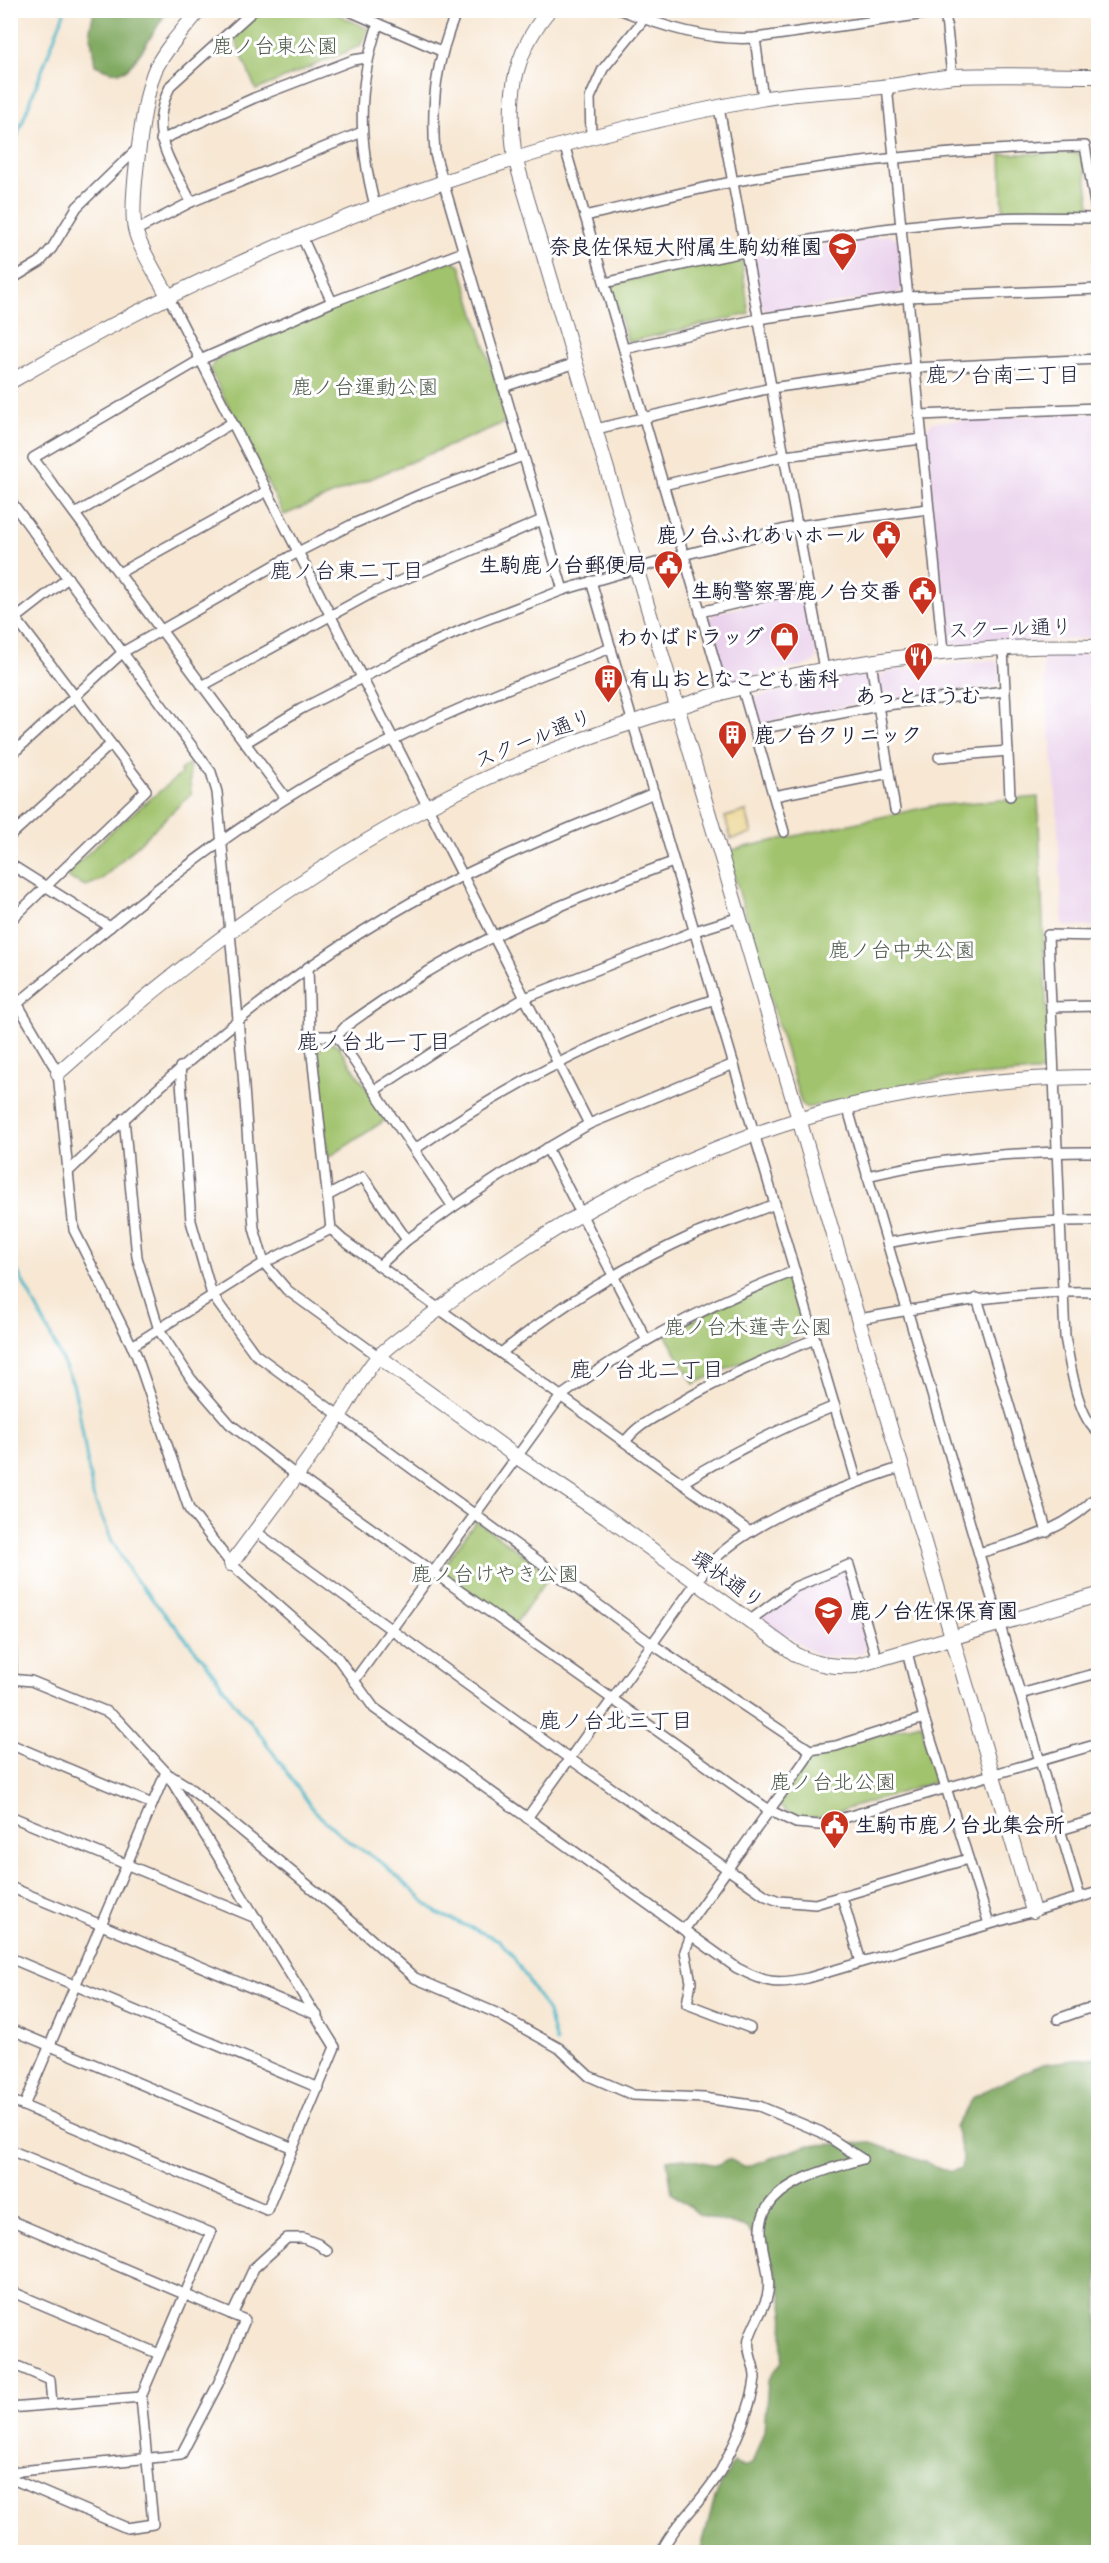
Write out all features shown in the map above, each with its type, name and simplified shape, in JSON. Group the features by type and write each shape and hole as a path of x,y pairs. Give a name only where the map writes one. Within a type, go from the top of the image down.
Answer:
{"street":[{"path":"199,10 156,68 146,99 133,214 135,231 589,1124"},
{"path":"191,202 160,140 159,115 171,85 254,10"},
{"path":"347,10 441,51"},
{"path":"457,10 441,51 434,93 435,154 563,590"},
{"path":"549,10 529,41 514,76 510,118 515,158 1033,1911"},
{"path":"621,10 646,15 704,36 729,39 755,38 945,11 993,10"},
{"path":"945,11 952,76"},
{"path":"591,137 590,98 603,69 646,15"},
{"path":"375,206 369,183 362,132 362,96 366,58 378,24"},
{"path":"755,38 762,99"},
{"path":"160,140 254,98 353,60 366,58"},
{"path":"10,382 75,344 168,296 302,235 442,182 564,144 762,99 887,86 952,76 1098,76"},
{"path":"887,86 943,651"},
{"path":"719,108 825,669"},
{"path":"135,231 191,202 362,132"},
{"path":"564,144 724,693"},
{"path":"10,280 40,262 77,207 140,146"},
{"path":"585,216 732,182 894,158 998,148 1085,146 1098,219 999,218 900,226 745,250 605,283"},
{"path":"302,235 332,302"},
{"path":"286,798 33,458 200,360 332,302 463,252"},
{"path":"624,349 758,319 908,297 1098,289"},
{"path":"596,429 771,388 914,368 1098,359"},
{"path":"503,387 576,363"},
{"path":"919,415 1098,408"},
{"path":"75,513 232,423"},
{"path":"663,485 784,456 922,439"},
{"path":"10,756 123,652 298,552 422,494 523,456"},
{"path":"119,573 267,491"},
{"path":"10,500 211,772 217,792 222,842 254,1228 264,1263 287,1290 378,1356"},
{"path":"245,743 301,709 362,677 476,624 563,590 684,555 797,526 928,509"},
{"path":"202,686 330,614 431,566 542,520"},
{"path":"10,921 47,888 146,790 12,618 68,578"},
{"path":"591,581 857,1482"},
{"path":"700,612 809,586"},
{"name":"スクール通り","path":"58,1073 124,1014 230,931 338,858 428,806 499,771 633,722 742,687 825,669 943,651 1038,645 1098,647"},
{"path":"17,1004 110,927 222,842 286,798 393,739 504,689 611,648"},
{"path":"1003,649 1010,796"},
{"path":"872,662 895,810"},
{"path":"742,687 784,832"},
{"path":"754,730 878,706 1005,691"},
{"path":"10,836 111,744"},
{"path":"939,757 1008,751"},
{"path":"774,796 889,773"},
{"path":"69,1171 180,1067 238,1018 308,967 394,913 462,876 654,793"},
{"path":"310,1036 337,1036 346,1026 420,977 494,938 604,887 673,862"},
{"path":"10,864 110,927"},
{"path":"375,1090 444,1045 525,998 695,931 740,917"},
{"path":"1098,936 1048,935 1065,1336 1079,1400 1094,1429 1098,1432"},
{"path":"308,967 310,1036 331,1229 379,1266 750,1532"},
{"path":"10,991 58,1073 74,1230 132,1346 189,1509 231,1564 337,1657 374,1708 687,1933 737,1968 762,1981 788,1982 1098,1892"},
{"path":"415,1149 492,1099 557,1063 660,1016 715,999"},
{"path":"1051,1007 1098,1006"},
{"path":"337,1036 453,1207"},
{"path":"379,1266 407,1240 453,1207 589,1124 734,1064"},
{"path":"180,1067 191,1221 212,1296 255,1354 652,1644 810,1750 836,1746 924,1718"},
{"path":"231,1564 339,1416 378,1356 480,1277 580,1212 688,1159 799,1118 906,1094 1054,1077 1098,1077"},
{"path":"847,1106 1080,1897"},
{"path":"124,1118 137,1257 159,1329 191,1379 230,1424 296,1475 769,1810 796,1824 819,1825 1098,1744"},
{"path":"547,1148 646,1339"},
{"path":"867,1176 934,1162 997,1153 1098,1152"},
{"path":"327,1196 363,1177 407,1240"},
{"path":"501,1353 535,1326 614,1277 694,1235 775,1204"},
{"path":"887,1243 966,1228 1060,1220 1098,1221"},
{"path":"132,1346 264,1263 331,1229"},
{"path":"354,1681 561,1396 602,1366 646,1339 744,1290 795,1270"},
{"path":"859,1319 977,1298 1063,1291 1098,1292"},
{"path":"977,1298 1047,1532"},
{"path":"625,1442 633,1430 694,1394 758,1362 815,1339"},
{"name":"環状通り","path":"378,1356 517,1456 607,1517 798,1656 816,1664 835,1667 855,1666 1098,1594"},
{"path":"682,1483 760,1438 835,1406"},
{"path":"527,1818 697,1582 723,1550 750,1532 857,1482 902,1467"},
{"path":"979,1553 1047,1532 1084,1511 1098,1495"},
{"path":"255,1531 726,1870 752,1888 779,1901 815,1904 968,1859"},
{"path":"749,1621 795,1587 849,1564 878,1660"},
{"path":"10,1599 11,1679 31,1681 107,1712 118,1720 166,1772 335,2047 267,2210 10,2100"},
{"path":"907,1652 924,1718 948,1788 989,1924"},
{"path":"1020,1694 1098,1673"},
{"path":"10,1744 152,1804"},
{"path":"750,2028 687,2004 692,1982 685,1951 687,1933 726,1870 806,1759 810,1750"},
{"path":"24,2106 166,1772"},
{"path":"166,1772 186,1785 343,1914 415,1978 496,2013 559,2048 589,2076 633,2095 704,2098 759,2106 821,2132 862,2158 795,2183 767,2208 762,2223 768,2296 748,2341 755,2377 746,2413 722,2469 704,2495 669,2536 661,2553"},
{"path":"10,1816 258,1919"},
{"path":"1060,1830 1098,1819"},
{"path":"10,1887 317,2015"},
{"path":"842,1897 861,1962"},
{"path":"10,1958 319,2088"},
{"path":"1058,2019 1086,2009 1098,2008"},
{"path":"10,2029 293,2148"},
{"path":"10,2150 211,2233 141,2397 153,2524 127,2528 10,2478"},
{"path":"10,2220 244,2320 218,2384 181,2456 10,2472"},
{"path":"232,2315 254,2268 287,2238 303,2238 318,2244 327,2251"},
{"path":"10,2291 159,2354"},
{"path":"10,2363 50,2380 52,2404"},
{"path":"10,2408 141,2397"}],"shaded area":[{"path":"891,235 898,240 902,289 898,294 770,313 762,308 752,261 758,254"},
{"path":"1071,413 1098,414 1098,638 951,645 945,638 925,431 933,422"},
{"path":"804,593 817,658 811,664 734,681 726,678 709,621 714,613"},
{"path":"1042,653 1098,653 1098,927 1063,926 1056,793"},
{"path":"993,660 999,665 999,682 995,687 889,699 882,694 879,677 887,671"},
{"path":"860,675 869,678 872,696 867,703 820,710 763,723 756,719 751,701 757,696"},
{"path":"837,1572 846,1573 866,1646 862,1653 832,1657 818,1655 765,1623 762,1617 799,1591"}],"green space":[{"path":"94,10 167,11 128,68 116,72 95,65 90,30"},
{"name":"鹿ノ台東公園","path":"260,11 331,11 369,29 360,46 256,90 234,37"},
{"path":"1083,153 1091,213 1003,215 1001,154"},
{"path":"741,257 749,314 628,342 610,284"},
{"name":"鹿ノ台運動公園","path":"452,260 460,265 508,421 284,515 210,370 215,360 331,305"},
{"path":"189,764 191,794 101,880 86,886 68,878 68,872 117,826 181,774 180,770"},
{"name":"鹿ノ台中央公園","path":"1038,797 1049,1071 934,1079 806,1108 801,1103 727,851 931,806"},
{"path":"327,1041 338,1045 387,1119 328,1158 316,1053"},
{"name":"鹿ノ台木蓮寺公園","path":"785,1278 791,1280 805,1329 802,1335 694,1384 666,1336 709,1311"},
{"name":"鹿ノ台けやき公園","path":"476,1521 551,1574 515,1624 440,1571"},
{"name":"鹿ノ台北公園","path":"921,1723 938,1781 821,1817 795,1818 778,1805 814,1751"},
{"path":"1098,2057 1098,2552 700,2552 715,2497 733,2463 743,2467 752,2464 764,2431 768,2381 782,2361 784,2310 780,2288 769,2254 747,2228 700,2215 672,2193 667,2160 684,2158 716,2165 729,2159 745,2167 809,2145 872,2143 951,2172 961,2168 963,2156 955,2127 974,2096 1042,2064"}],"sand":[{"path":"746,811 752,834 731,839 725,817"}],"waterway":[{"path":"10,154 65,10"},
{"path":"10,1257 73,1384 93,1496 112,1541 132,1575 206,1663 315,1812 347,1840 382,1863 437,1913 499,1940 512,1955 548,2012 556,2043"},
{"path":"563,2057 576,2076"}],"place":[{"name":"奈良佐保短大附属生駒幼稚園","path":"843,272"},
{"name":"鹿ノ台ふれあいホール","path":"887,560"},
{"name":"生駒鹿ノ台郵便局","path":"668,590"},
{"name":"生駒警察署鹿ノ台交番","path":"922,616"},
{"name":"わかばドラッグ","path":"785,662"},
{"name":"あっとほうむ","path":"918,682"},
{"name":"有山おとなこども歯科","path":"608,704"},
{"name":"鹿ノ台クリニック","path":"733,760"},
{"name":"鹿ノ台佐保保育園","path":"829,1636"},
{"name":"生駒市鹿ノ台北集会所","path":"834,1850"}],"district":[{"name":"鹿ノ台南二丁目","path":"1003,374"},
{"name":"鹿ノ台東二丁目","path":"347,570"},
{"name":"鹿ノ台北一丁目","path":"374,1041"},
{"name":"鹿ノ台北二丁目","path":"647,1369"},
{"name":"鹿ノ台北三丁目","path":"616,1720"}]}
